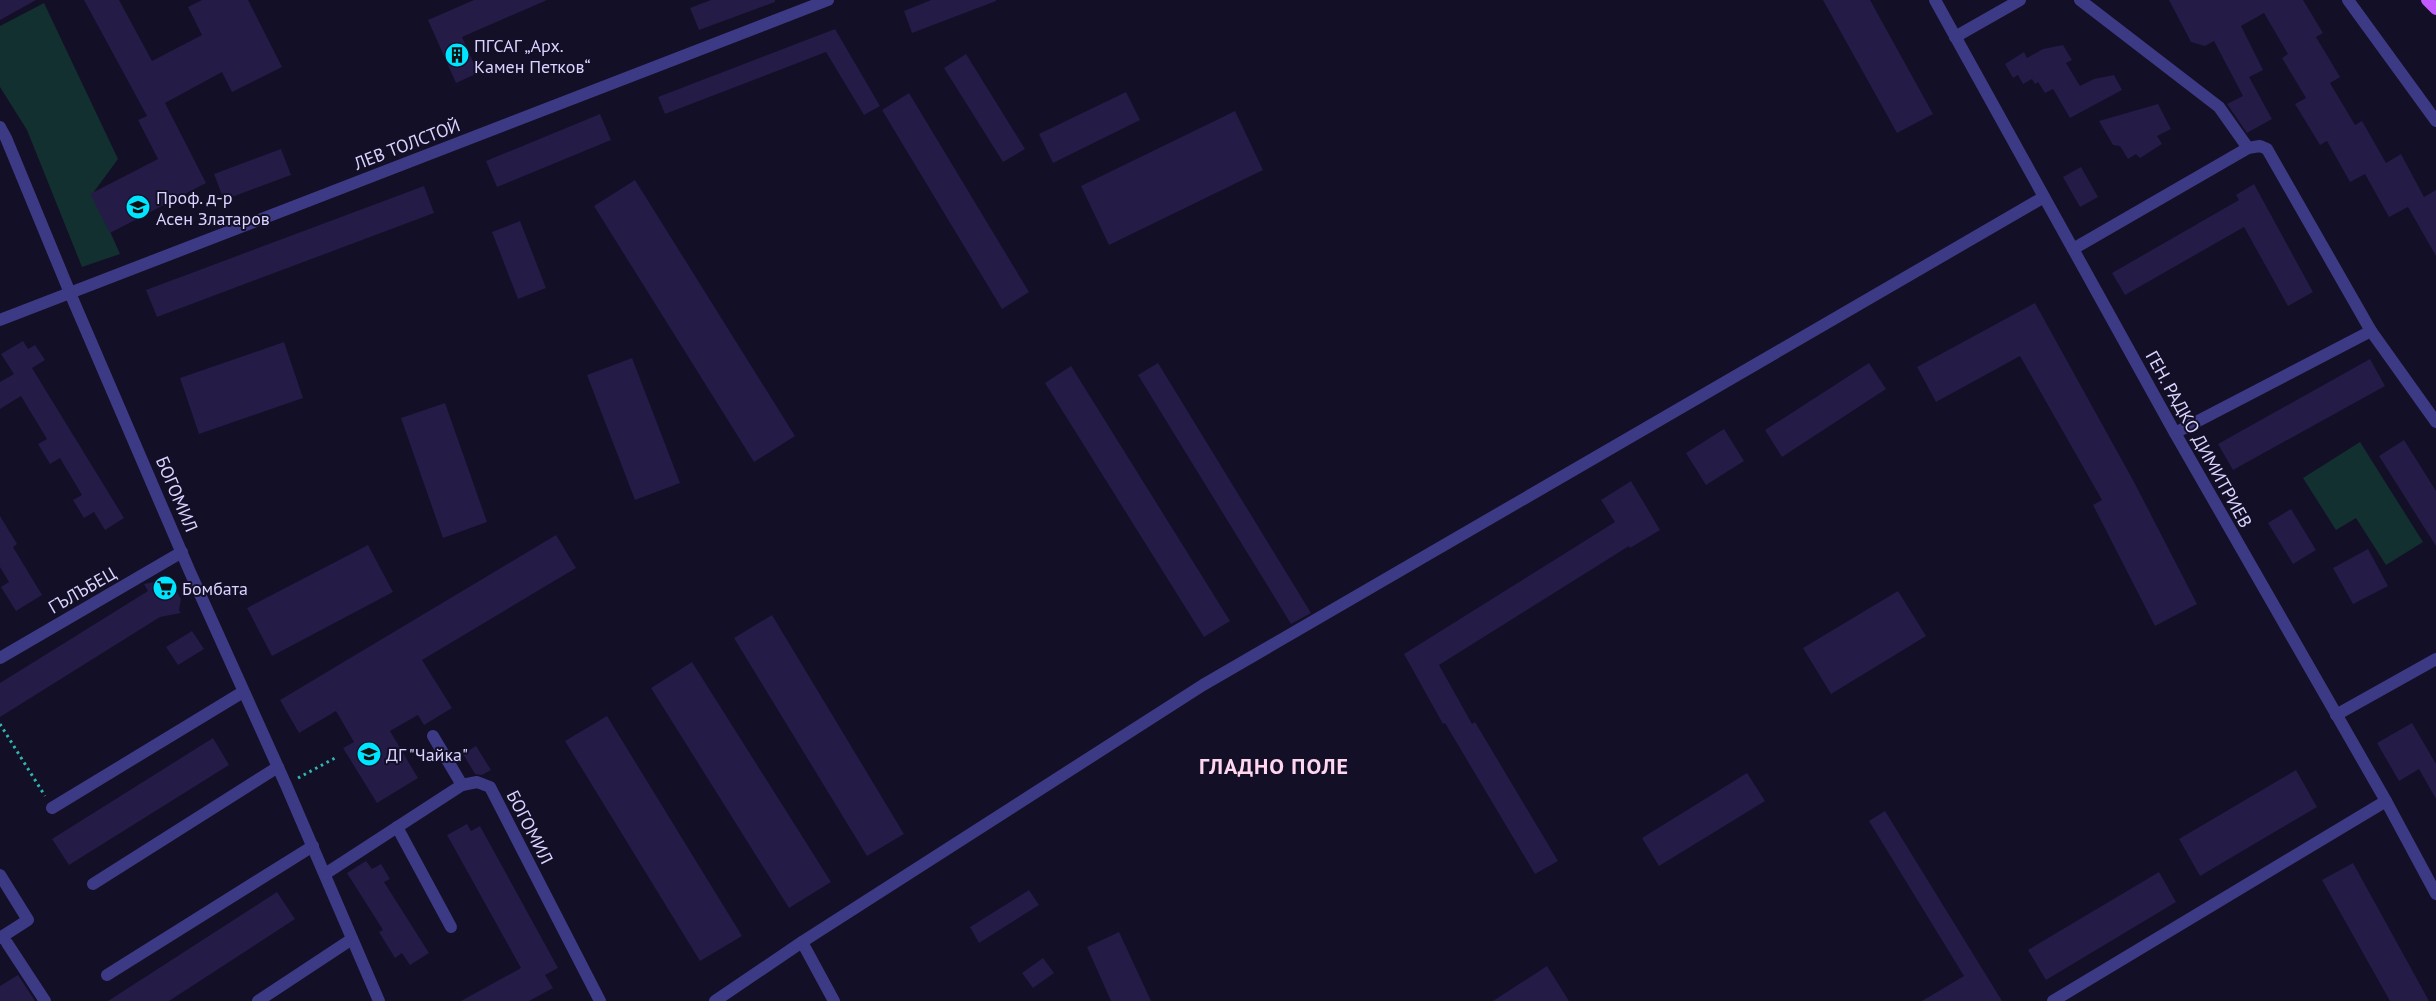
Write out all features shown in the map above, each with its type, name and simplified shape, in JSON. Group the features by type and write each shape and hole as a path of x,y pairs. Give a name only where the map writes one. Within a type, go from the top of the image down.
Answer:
{"main road":[{"path":"2427,0 2436,9"}],"street":[{"name":"ЛЕВ ТОЛСТОЙ","path":"0,320 828,0"},
{"name":"ГЕН. РАДКО ДИМИТРИЕВ","path":"1935,0 2175,433 2386,801 2436,894"},
{"path":"1955,37 2020,0"},
{"path":"2080,0 2219,107 2248,148"},
{"path":"2348,0 2436,121"},
{"name":"БОГОМИЛ","path":"0,127 182,552 243,692 278,766 379,1001"},
{"path":"2073,250 2248,148 2260,146 2267,149 2371,330 2436,422"},
{"path":"715,1001 802,942 1203,685 2044,198"},
{"path":"2175,433 2371,330"},
{"name":"ГЪЛЪБЕЦ","path":"0,658 182,552"},
{"path":"2336,715 2436,660"},
{"path":"52,808 243,692"},
{"path":"324,874 462,785 433,736"},
{"path":"93,884 278,766"},
{"name":"БОГОМИЛ","path":"462,785 477,782 490,787 600,1001"},
{"path":"2053,1001 2386,801"},
{"path":"397,827 451,927"},
{"path":"108,975 313,846"},
{"path":"0,875 28,920 4,940 45,1001"},
{"path":"258,1001 352,939"},
{"path":"802,942 834,1001"}],"path":[{"path":"0,724 52,808"},
{"path":"286,785 335,758"}],"green space":[{"path":"44,3 118,159 93,193 120,254 82,267 27,130 0,87 0,26"},
{"path":"2360,442 2423,542 2386,565 2356,518 2336,530 2303,478"}],"building":[{"path":"0,0 36,0 0,20"},
{"path":"84,0 119,0 152,61 202,35 188,7 202,0 248,0 282,67 232,92 222,72 165,103 206,183 110,233 90,194 158,159 138,120 147,116"},
{"name":"ПГСАГ „Арх. Камен Петков“","path":"474,0 547,0 462,37 478,73 456,83 428,20"},
{"path":"711,0 775,0 775,2 699,30 690,8"},
{"path":"931,0 996,1 912,33 904,11"},
{"path":"1823,0 1870,0 1933,114 1897,133"},
{"path":"2169,0 2303,0 2323,33 2316,37 2340,77 2330,83 2355,125 2362,121 2386,163 2401,154 2424,197 2436,190 2436,256 2408,207 2389,217 2365,174 2350,182 2327,141 2320,145 2295,104 2306,98 2282,58 2288,54 2264,13 2241,26 2263,70 2249,77 2272,119 2247,133 2227,104 2243,96 2214,41 2205,46 2191,42"},
{"path":"835,29 880,106 864,115 826,52 665,114 658,97"},
{"path":"2063,45 2072,60 2066,63 2080,86 2094,79 2114,75 2122,90 2070,118 2053,89 2045,93 2038,82 2035,84 2032,79 2023,84 2018,75 2013,78 2005,64 2024,52 2027,58 2043,49"},
{"path":"966,54 1025,149 1003,162 944,68"},
{"path":"1126,92 1140,120 1053,163 1039,134"},
{"path":"909,93 1029,292 1002,309 882,110"},
{"path":"2158,104 2171,129 2157,136 2162,144 2140,158 2136,154 2128,159 2120,146 2113,145 2099,121"},
{"path":"1235,111 1263,170 1109,245 1081,186"},
{"path":"600,114 611,140 497,187 486,161"},
{"path":"281,149 291,175 224,200 214,174"},
{"path":"2081,167 2098,197 2080,207 2063,177"},
{"path":"635,180 795,436 754,462 594,206"},
{"path":"2254,184 2313,292 2288,306 2244,227 2125,295 2112,273 2239,200 2236,195"},
{"path":"424,186 434,213 157,317 146,290"},
{"path":"520,221 546,288 518,299 492,232"},
{"path":"2035,303 2134,482 2197,604 2155,626 2093,505 2102,500 2020,356 1936,402 1917,367"},
{"path":"23,341 28,349 35,345 45,360 32,368 124,518 105,530 94,512 84,518 73,500 82,495 60,458 50,464 38,444 47,439 21,396 0,409 0,382 14,374 1,354"},
{"path":"284,342 303,398 199,434 180,378"},
{"path":"632,358 680,483 635,500 587,375"},
{"path":"2370,359 2385,386 2233,470 2218,444"},
{"path":"1158,363 1311,613 1291,624 1138,375"},
{"path":"1869,363 1886,389 1782,457 1765,430"},
{"path":"1071,366 1230,621 1204,637 1045,383"},
{"path":"445,403 487,522 443,538 401,418"},
{"path":"1724,429 1744,461 1706,485 1686,453"},
{"path":"2404,440 2436,491 2436,546 2379,456"},
{"path":"1631,481 1660,530 1630,548 1629,546 1439,665 1472,724 1475,722 1558,861 1535,874 1445,723 1443,724 1404,654 1615,522 1601,500"},
{"path":"2291,509 2316,550 2293,564 2268,523"},
{"path":"0,516 17,544 13,547 42,595 16,611 1,587 9,582 0,567"},
{"path":"556,535 576,568 422,660 452,708 424,725 418,715 390,731 418,778 377,803 343,748 354,742 336,711 299,733 280,700"},
{"path":"368,545 393,592 272,656 247,608"},
{"path":"2368,549 2388,586 2353,604 2333,568"},
{"path":"155,582 167,584 177,592 181,599 179,610 181,613 160,617 0,717 0,683 148,591 144,584"},
{"path":"1898,591 1926,636 1831,694 1803,648"},
{"path":"772,615 904,834 867,856 734,638"},
{"path":"192,631 204,649 178,665 166,647"},
{"path":"692,662 831,882 789,908 651,688"},
{"path":"607,716 742,936 700,961 565,741"},
{"path":"2412,723 2436,764 2436,799 2419,769 2399,781 2377,743"},
{"path":"213,738 229,765 69,865 52,839"},
{"path":"476,746 491,770 482,775 475,774 463,754"},
{"path":"2296,770 2317,807 2200,876 2179,839"},
{"path":"1747,773 1765,801 1659,866 1642,838"},
{"path":"1885,811 2002,1001 1922,1001 1964,976 1869,821"},
{"path":"467,824 471,831 480,826 558,968 545,975 553,988 529,1001 461,1001 521,968 447,835"},
{"path":"366,861 372,869 381,864 390,879 384,882 429,953 410,965 402,953 395,958 379,932 383,930 347,873"},
{"path":"2353,863 2429,1001 2390,1001 2322,880"},
{"path":"2159,872 2176,902 2046,980 2028,950"},
{"path":"1029,890 1039,905 979,943 970,927"},
{"path":"277,892 295,919 169,1001 108,1001"},
{"path":"1119,932 1151,1001 1111,1001 1087,947"},
{"path":"1043,958 1054,973 1033,988 1022,973"},
{"path":"1547,966 1569,1001 1493,1001"},
{"path":"18,975 35,1001 0,1001 0,986"}],"place":[{"name":"ПГСАГ „Арх. Камен Петков“","path":"457,55"},
{"name":"Проф. д-р Асен Златаров","path":"138,207"},
{"name":"Бомбата","path":"165,588"},
{"name":"ДГ \"Чайка\"","path":"369,754"}],"district":[{"name":"ГЛАДНО ПОЛЕ","path":"1274,766"}]}
